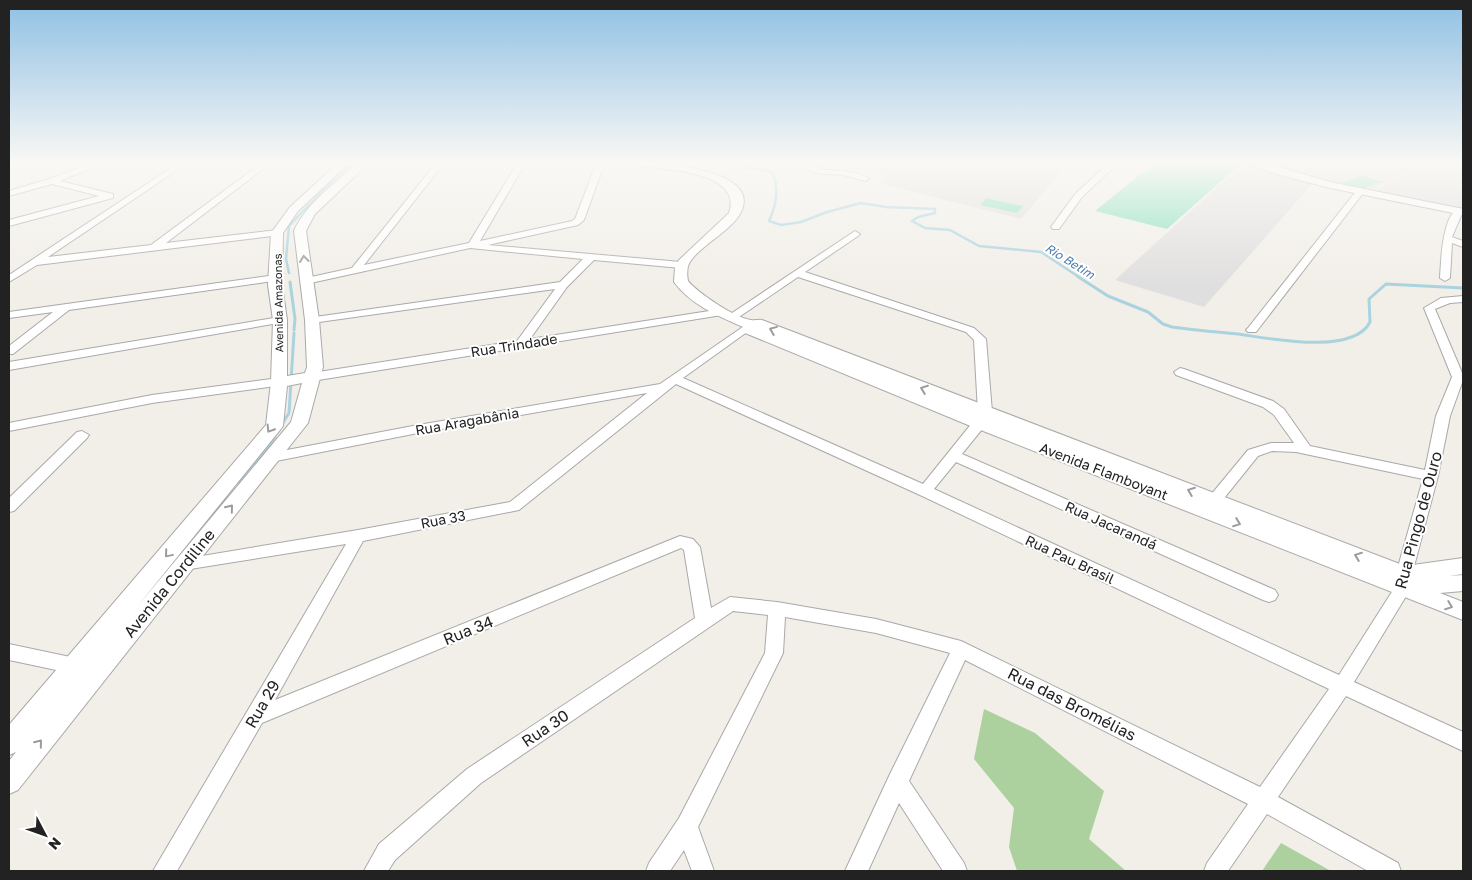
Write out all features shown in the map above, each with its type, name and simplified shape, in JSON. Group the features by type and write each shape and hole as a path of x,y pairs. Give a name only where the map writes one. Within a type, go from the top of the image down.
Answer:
{"street":[{"path":"9,223 84,203"},
{"path":"9,279 122,203"},
{"path":"153,248 213,203"},
{"path":"35,262 277,233 300,203"},
{"name":"Avenida Amazonas","path":"309,377 315,367 312,320 300,231 304,221 323,203"},
{"path":"356,269 408,203"},
{"path":"472,246 498,203"},
{"path":"306,281 576,223 585,203"},
{"path":"472,246 681,265 693,250 728,223 738,208 738,203"},
{"path":"1056,227 1073,203"},
{"path":"1252,330 1351,203"},
{"path":"1419,203 1461,211 1447,238 1445,278"},
{"name":"Avenida Amazonas","path":"277,233 276,278 280,320 282,381"},
{"path":"727,314 797,273 855,234"},
{"path":"1447,238 1463,244"},
{"path":"521,344 564,285 592,256"},
{"name":"Avenida Flamboyant","path":"681,265 680,282 688,292 750,325 757,323 982,418 1403,581 1463,611"},
{"path":"797,273 975,333 980,339 982,418 925,491"},
{"path":"9,315 65,309 276,278"},
{"path":"312,320 564,285"},
{"name":"Rua Pingo de Ouro","path":"1215,871 1342,686 1403,581 1431,476 1443,416 1458,377 1429,308 1439,302 1458,298 1463,299"},
{"path":"9,351 65,309"},
{"name":"Rua Trindade","path":"309,377 727,314"},
{"path":"9,366 280,320"},
{"name":"Rua 33","path":"184,564 358,536 514,506 669,383 750,325"},
{"path":"1180,372 1268,404 1279,412 1305,450"},
{"path":"9,426 152,399 309,377"},
{"name":"Avenida Cordiline","path":"9,781 299,423 309,377"},
{"name":"Avenida Cordiline","path":"9,743 274,426 282,381"},
{"name":"Rua Aragabânia","path":"271,457 669,383"},
{"name":"Rua Pau Brasil","path":"669,383 925,491 1463,742"},
{"path":"9,507 82,435"},
{"path":"1210,505 1244,468 1253,453 1271,447 1305,450 1431,476"},
{"name":"Rua Jacarandá","path":"952,455 1269,595"},
{"name":"Rua 29","path":"164,871 256,717 358,536"},
{"name":"Rua 34","path":"256,717 680,542 687,543 692,547 704,621"},
{"path":"1403,581 1463,566"},
{"path":"1403,581 1463,583"},
{"name":"Rua 30","path":"375,871 387,852 474,776 730,604"},
{"name":"Rua das Bromélias","path":"730,604 777,609 913,633 962,649 1263,800 1390,871"},
{"path":"657,871 687,826 774,653 777,609"},
{"path":"856,871 897,781 962,649"},
{"path":"9,652 75,666"},
{"path":"897,781 956,871"},
{"path":"687,826 703,871"}],"shaded area":[{"path":"958,203 1034,203 1021,219"},
{"path":"1200,203 1295,203 1204,307 1115,280"},
{"path":"1431,203 1463,203 1463,209"}],"green space":[{"path":"982,203 1009,203 1023,206 1017,213 980,205"},
{"path":"1105,203 1196,203 1167,229 1095,211"},
{"path":"984,709 1035,733 1104,791 1089,839 1126,871 1017,871 1009,847 1014,808 974,759"},
{"path":"1281,843 1331,871 1262,871"}],"waterway":[{"path":"289,273 286,259 289,226 311,203"},
{"name":"Rio Betim","path":"774,203 769,221 781,225 801,222 827,212 861,203"},
{"name":"Rio Betim","path":"861,203 886,207 935,209 935,213 918,217 912,221 925,228 950,230 979,246 1041,252 1079,277"},
{"name":"Rio Betim","path":"1077,276 1108,296 1148,312 1163,324 1172,327 1309,342 1329,342 1346,339 1361,332 1370,322 1369,299 1386,284 1463,288"},
{"path":"290,282 295,319 294,330"},
{"path":"282,424 289,413 294,333"},
{"path":"240,483 274,437"}]}
